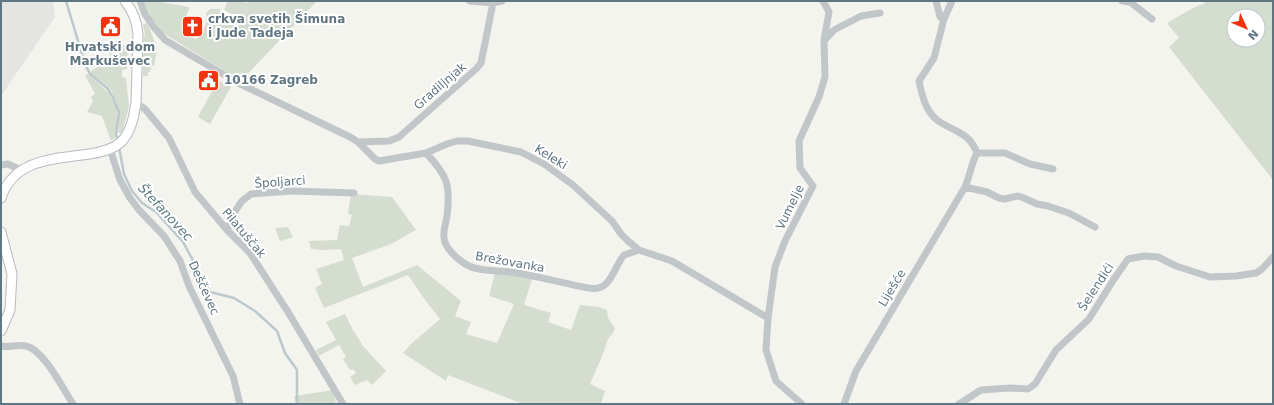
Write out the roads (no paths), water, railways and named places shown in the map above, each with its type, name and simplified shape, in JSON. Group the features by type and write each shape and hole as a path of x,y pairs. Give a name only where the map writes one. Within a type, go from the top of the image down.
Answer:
{"main road":[{"path":"1,198 12,180 21,170 47,159 97,153 116,145 131,127 136,103 137,26 125,1"},
{"path":"1,232 12,274 10,310 1,331"}],"street":[{"path":"140,1 145,14 165,40 238,83 314,118 358,142 375,159 379,161 426,153"},
{"path":"470,1 493,3 502,1"},
{"name":"Vumelje","path":"768,318 775,267 785,240 813,186 800,168 799,141 819,97 825,77 824,40 828,12 823,1"},
{"path":"936,1 940,17 944,19"},
{"path":"952,1 944,19 934,58 919,81 925,104 931,114 967,138 974,145 977,153 1005,153 1030,164 1054,169"},
{"path":"1122,1 1130,2 1152,19"},
{"name":"Gradiljnjak","path":"358,142 389,141 399,137 476,69 481,63 493,3"},
{"path":"824,40 834,30 861,16 880,13"},
{"name":"Pilatuščak","path":"136,103 145,109 169,138 196,192 227,230 250,253 288,312 343,404"},
{"name":"Keleki","path":"426,153 447,144 468,141 521,152 544,164 573,186 612,221 621,234 639,250"},
{"name":"Deščevec","path":"116,145 120,180 130,198 139,210 164,236 180,261 189,286 233,376 240,399 240,404"},
{"name":"Brežovanka","path":"426,153 440,168 448,190 449,198 444,233 445,243 460,260 469,266 487,271 510,272 588,288 598,288 606,284 624,255 639,250"},
{"name":"Liješće","path":"844,404 856,371 965,187 972,163 977,153"},
{"path":"1,165 8,164 21,170"},
{"path":"965,187 987,192 999,198 1005,199 1018,196 1037,204 1070,213 1095,227"},
{"name":"Špoljarci","path":"227,230 234,213 242,201 251,194 292,191 354,193"},
{"path":"639,250 672,261 768,318 766,350 776,381 802,404"},
{"name":"Šelendići","path":"959,404 982,390 1028,388 1035,384 1056,350 1089,319 1128,259 1144,256 1158,257 1176,266 1210,277 1236,276 1256,272 1262,269 1273,258"},
{"path":"1,346 25,346 33,349 42,357 73,404"}],"waterway":[{"name":"Štefanovec","path":"66,1 85,64 90,74 107,88 113,97 119,113 116,134 118,142"},
{"name":"Štefanovec","path":"119,147 124,174 132,191 142,203 156,212 183,242 210,292 234,298 255,311 277,331 285,353 297,370 297,404"}],"place":[{"name":"Hrvatski dom Markuševec","path":"110,26"},
{"name":"crkva svetih Šimuna i Jude Tadeja","path":"193,26"},
{"name":"10166 Zagreb","path":"208,80"}]}
